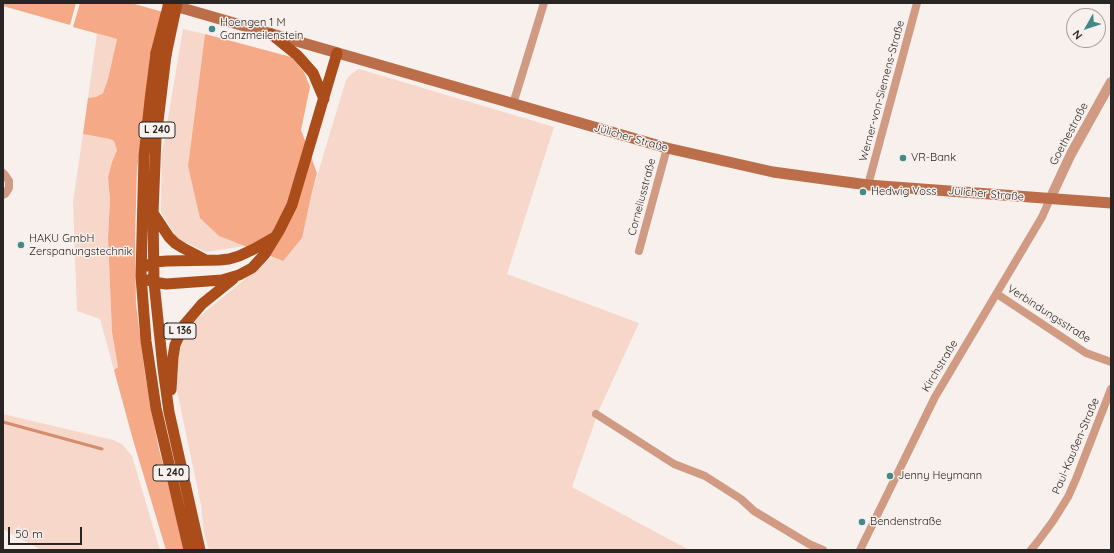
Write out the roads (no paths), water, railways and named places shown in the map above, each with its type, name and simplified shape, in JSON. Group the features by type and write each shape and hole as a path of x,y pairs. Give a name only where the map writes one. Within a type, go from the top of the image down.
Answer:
{"main road":[{"name":"Jülicher Straße","path":"165,3 337,54 667,148 773,172 868,185 1111,203"},
{"name":"L 240","path":"169,3 144,156 141,272 146,342 156,408 189,550"},
{"name":"L 240","path":"177,3 161,54 153,213 153,262 163,368 170,412 200,550"},
{"path":"271,34 297,55 313,73 324,99"},
{"name":"L 136","path":"141,272 154,282 166,284 222,280 238,275 252,268 258,262 265,254 276,236 292,205 337,54"},
{"path":"153,213 169,237 183,248 208,261"},
{"path":"141,272 153,262 208,261 239,256 276,236"},
{"name":"L 136","path":"170,412 172,357 180,333 190,317 202,304 216,291 238,275"}],"street":[{"path":"513,104 544,3"},
{"name":"Werner-von-Siemens-Straße","path":"868,185 917,3"},
{"name":"Goethestraße","path":"1050,199 1071,154 1111,82"},
{"name":"Corneliusstraße","path":"639,251 667,148"},
{"path":"3,173 9,181 9,188 3,195"},
{"name":"Kirchstraße","path":"860,550 934,397 997,294 1042,217 1050,199"},
{"name":"Verbindungsstraße","path":"997,294 1086,353 1111,362"},
{"name":"Paul-Kaußen-Straße","path":"1031,550 1053,521 1071,491 1111,389"},
{"path":"596,414 674,464 705,476 741,499 754,511 809,544 822,550"}],"waterway":[{"path":"3,422 102,449"}],"place":[{"name":"Hoengen 1 M Ganzmeilenstein","path":"212,29"},
{"name":"VR-Bank","path":"903,158"},
{"name":"Hedwig Voss","path":"863,192"},
{"name":"HAKU GmbH Zerspanungstechnik","path":"21,245"},
{"name":"Jenny Heymann","path":"890,476"},
{"name":"Bendenstraße","path":"862,522"}]}
